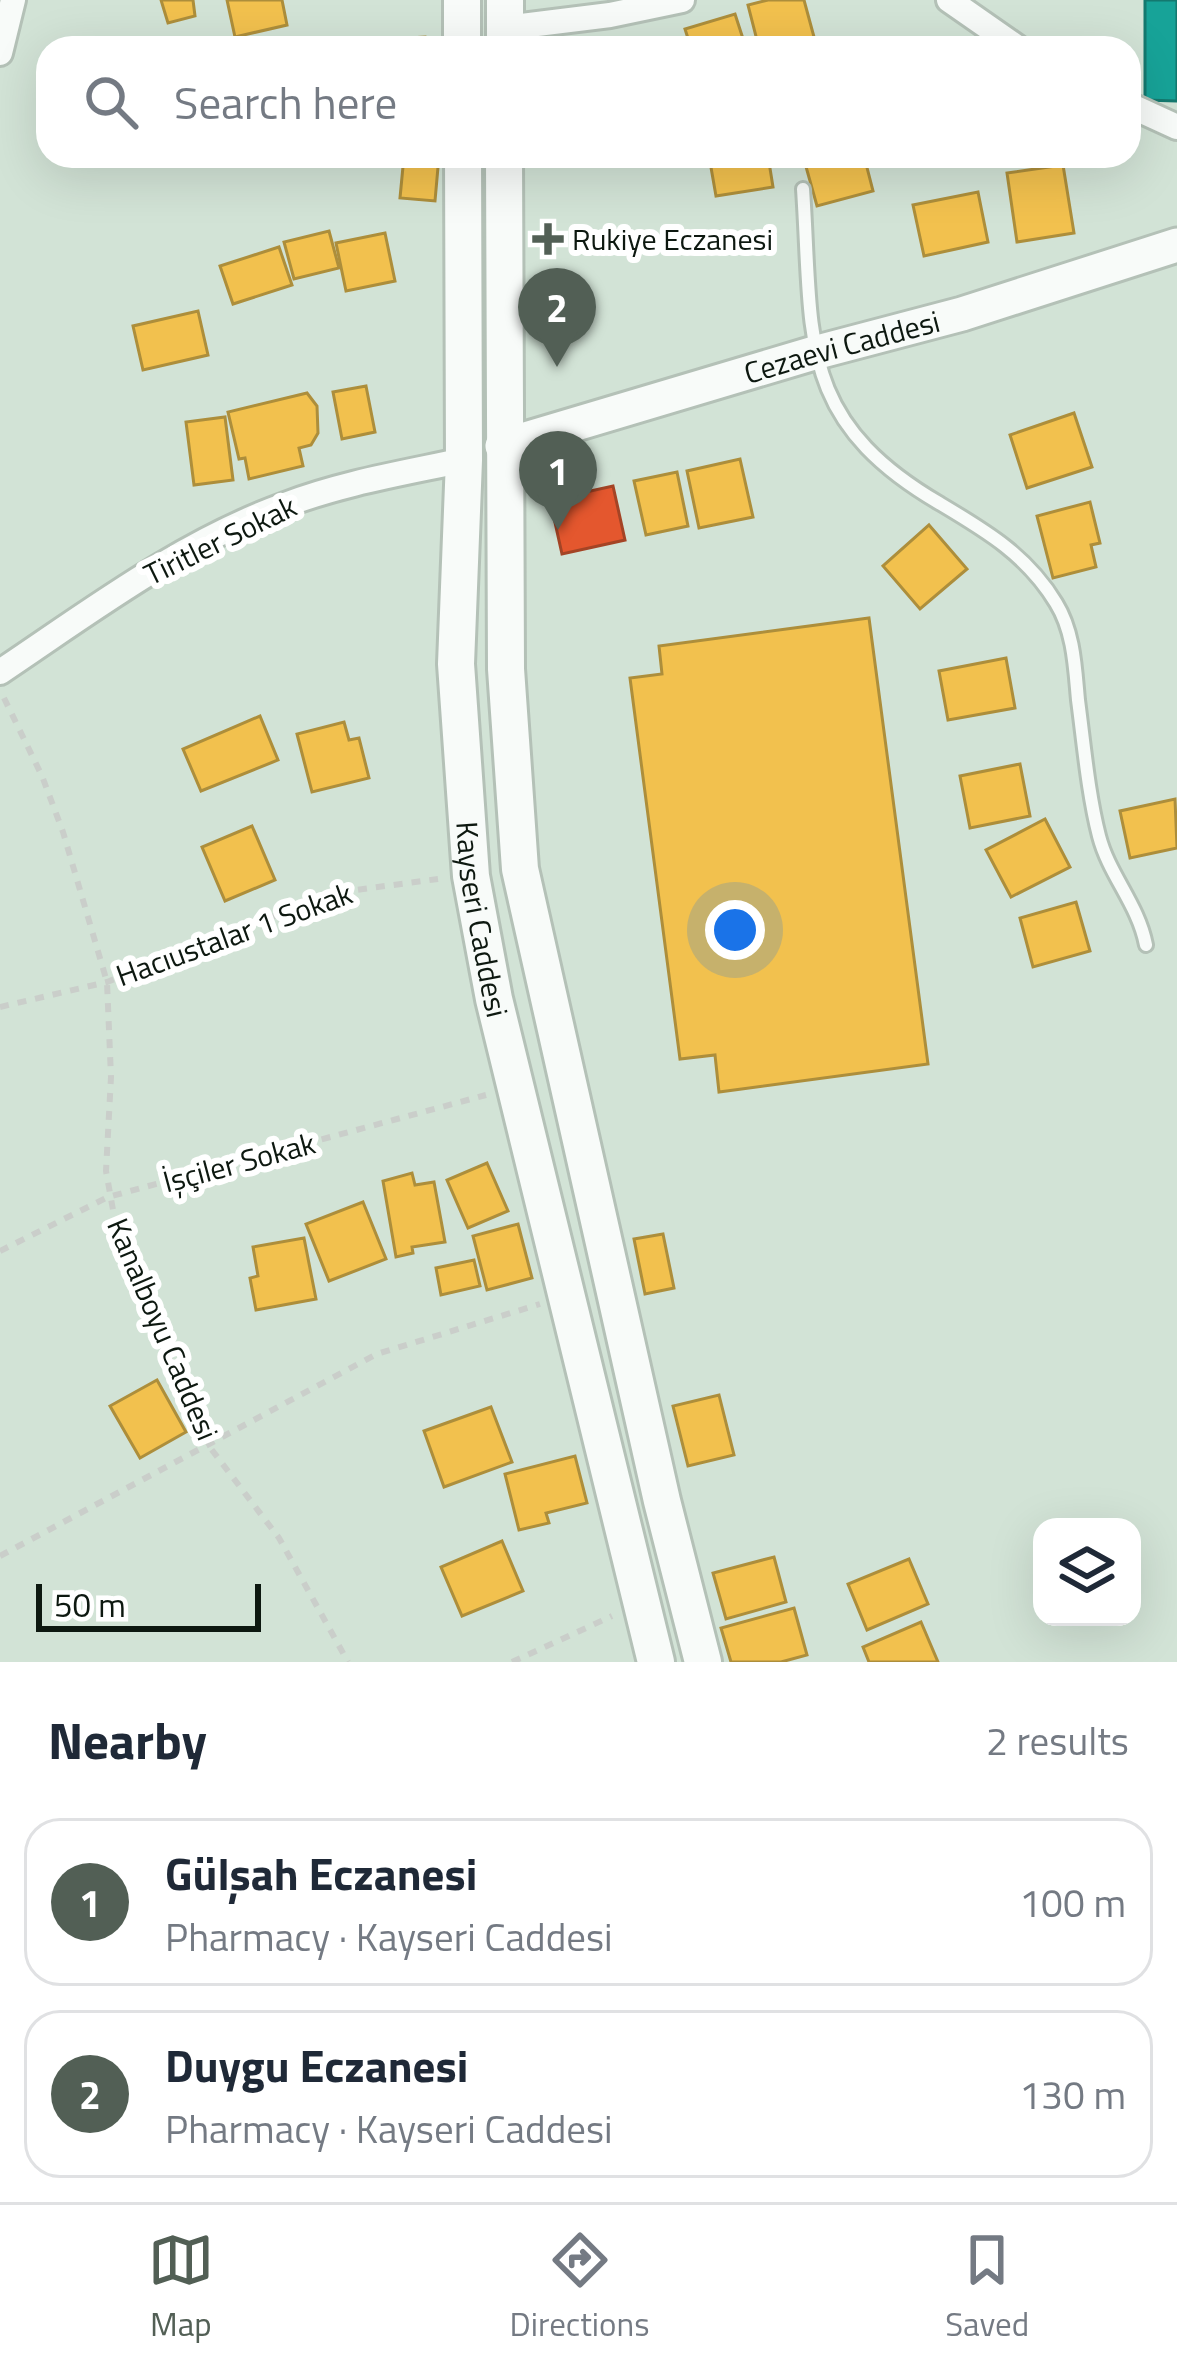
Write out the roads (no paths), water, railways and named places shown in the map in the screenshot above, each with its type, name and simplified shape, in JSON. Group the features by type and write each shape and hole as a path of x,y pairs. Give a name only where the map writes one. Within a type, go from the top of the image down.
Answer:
{"main road":[{"path":"462,0 462,36"},
{"name":"Kayseri Caddesi","path":"463,168 464,460 456,664 471,876 494,999 656,1662"},
{"name":"Kayseri Caddesi","path":"505,168 506,669 520,869 662,1501 703,1662"}],"street":[{"path":"0,52 13,0"},
{"path":"505,25 610,15 682,0"},
{"path":"950,0 1001,36"},
{"path":"1141,110 1177,127"},
{"name":"Cezaevi Caddesi","path":"502,446 962,314 1177,245"},
{"name":"Tiritler Sokak","path":"0,672 140,578 248,520 322,492 464,460"}],"lane":[{"path":"803,189 814,353 850,432 908,485 1003,541 1059,607 1074,655 1100,839 1136,910 1146,945"}],"place":[{"name":"Rukiye Eczanesi","path":"548,239"},
{"name":"Duygu Eczanesi","path":"557,367"},
{"name":"Gülşah Eczanesi","path":"558,530"}]}
